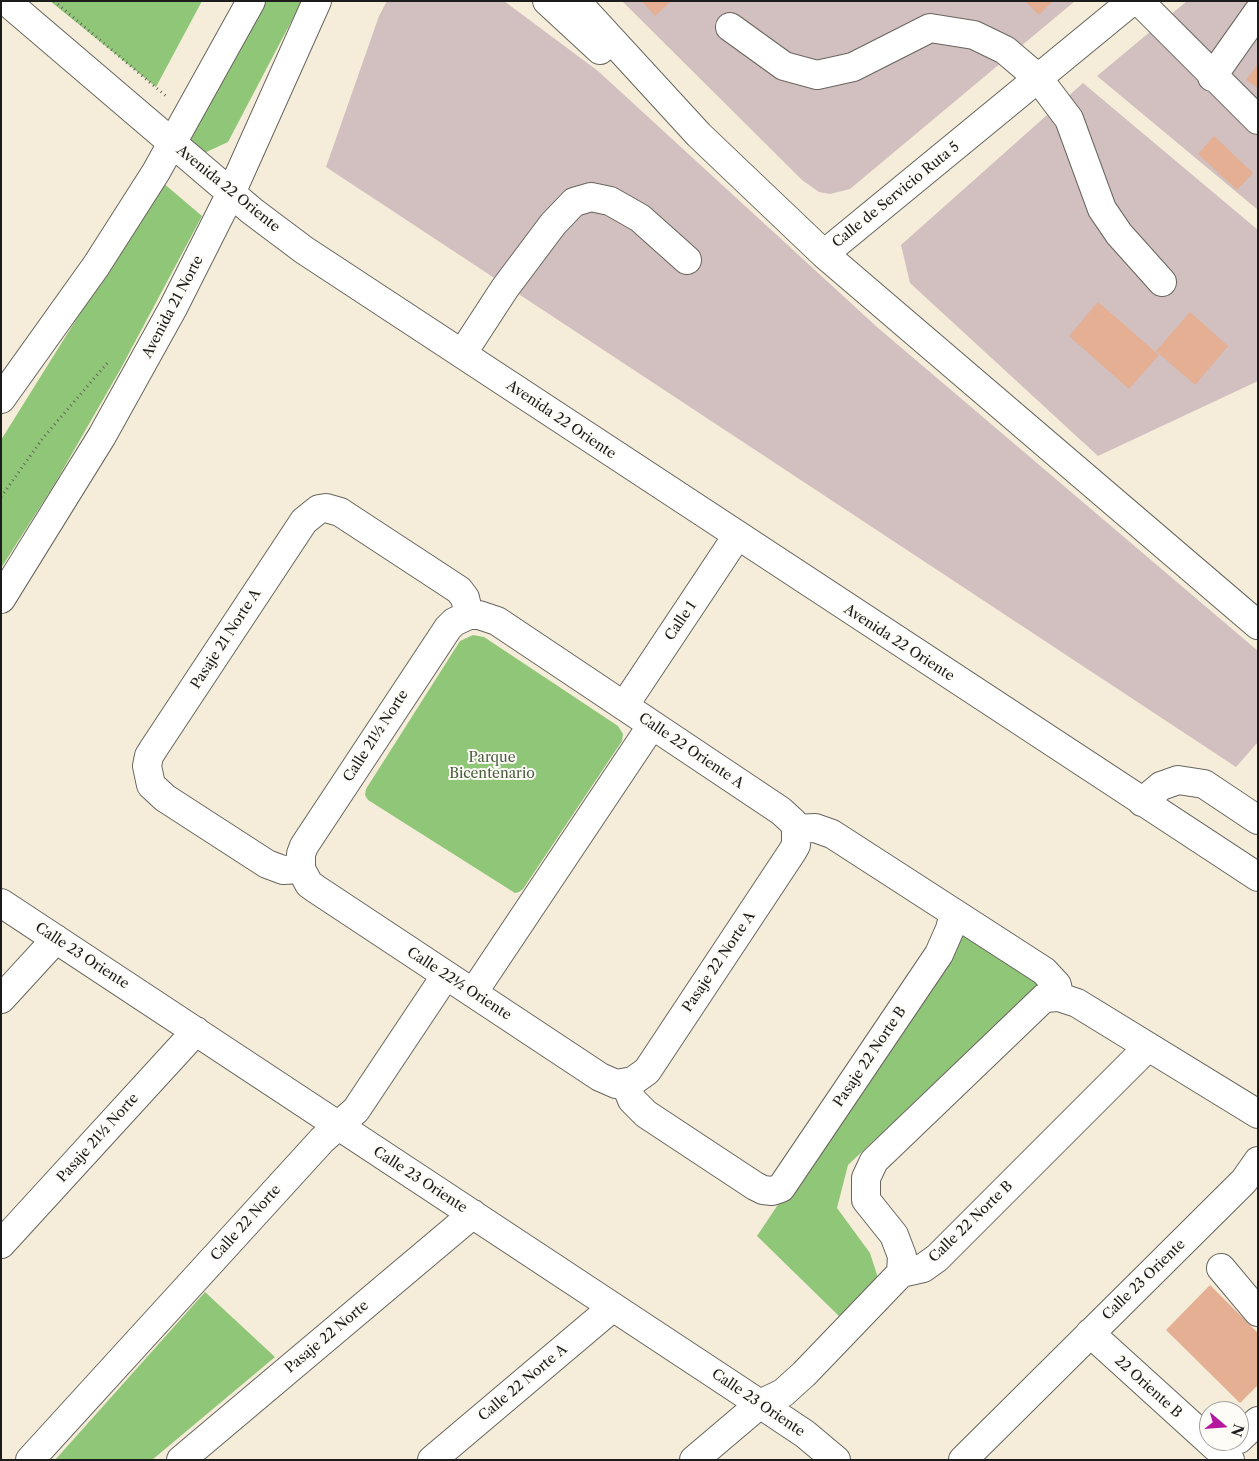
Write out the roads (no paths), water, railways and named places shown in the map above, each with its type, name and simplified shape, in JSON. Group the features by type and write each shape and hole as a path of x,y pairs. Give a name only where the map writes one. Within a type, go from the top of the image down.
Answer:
{"street":[{"name":"Avenida 22 Oriente","path":"6,1 231,193 304,250 1258,877"},
{"path":"1,399 96,266 172,143 251,1"},
{"name":"Avenida 21 Norte","path":"1,598 61,504 138,373 199,260 317,1"},
{"name":"Calle de Servicio Ruta 5","path":"547,1 610,59 650,85"},
{"name":"Calle de Servicio Ruta 5","path":"576,1 650,85 749,185 824,254 1132,1"},
{"path":"1139,1 1212,77 1258,120"},
{"path":"1212,77 1258,12"},
{"path":"730,27 784,66 817,75 853,66 930,28 974,35 1005,50 1038,78 1069,119 1102,209 1119,234 1162,282"},
{"path":"462,354 505,288 553,224 574,202 591,197 610,201 640,218 687,260"},
{"path":"824,254 1258,626"},
{"name":"Pasaje 21 Norte A","path":"301,870 283,870 267,864 157,793 148,776 149,756 304,521 319,509 326,508 340,512 455,587 465,598 470,615"},
{"name":"Calle 1","path":"624,706 737,536"},
{"name":"Calle 22 Oriente A","path":"470,615 479,615 497,621 781,811 793,822 796,830"},
{"name":"Calle 21½ Norte","path":"301,870 301,854 304,846 442,636 454,622 470,615"},
{"path":"473,993 652,725"},
{"path":"1142,802 1161,786 1178,780 1204,784 1258,820"},
{"path":"796,830 814,828 832,834 1044,971 1057,985 1059,997"},
{"name":"Pasaje 22 Norte A","path":"625,1083 633,1081 647,1071 792,852 796,845 796,830"},
{"name":"Calle 22½ Oriente","path":"301,870 309,884 600,1077 616,1084 625,1083"},
{"name":"Calle 23 Oriente","path":"1,903 760,1404 804,1434 836,1460"},
{"name":"Pasaje 22 Norte B","path":"625,1083 632,1100 646,1114 754,1186 772,1191 781,1188 938,954 950,929 954,913"},
{"path":"1,999 56,939"},
{"name":"Calle 22 Norte","path":"30,1460 322,1140 356,1110 446,975"},
{"path":"694,1460 760,1404 783,1393 804,1374 901,1273 902,1256 894,1235 866,1200 866,1178 874,1161 1044,998 1059,997 1077,1003 1258,1114"},
{"name":"Pasaje 21½ Norte","path":"1,1244 196,1031"},
{"name":"Calle 22 Norte B","path":"901,1273 923,1268 938,1258 1148,1047"},
{"name":"Calle 23 Oriente","path":"963,1460 1244,1181 1258,1160"},
{"name":"Pasaje 22 Norte","path":"181,1460 473,1214"},
{"path":"1221,1268 1258,1312"},
{"name":"Calle 22 Norte A","path":"432,1460 613,1307"},
{"name":"22 Oriente B","path":"1090,1333 1199,1425"},
{"path":"1249,1431 1258,1421"}],"park label":[{"name":"Parque Bicentenario","path":"492,766"}]}
